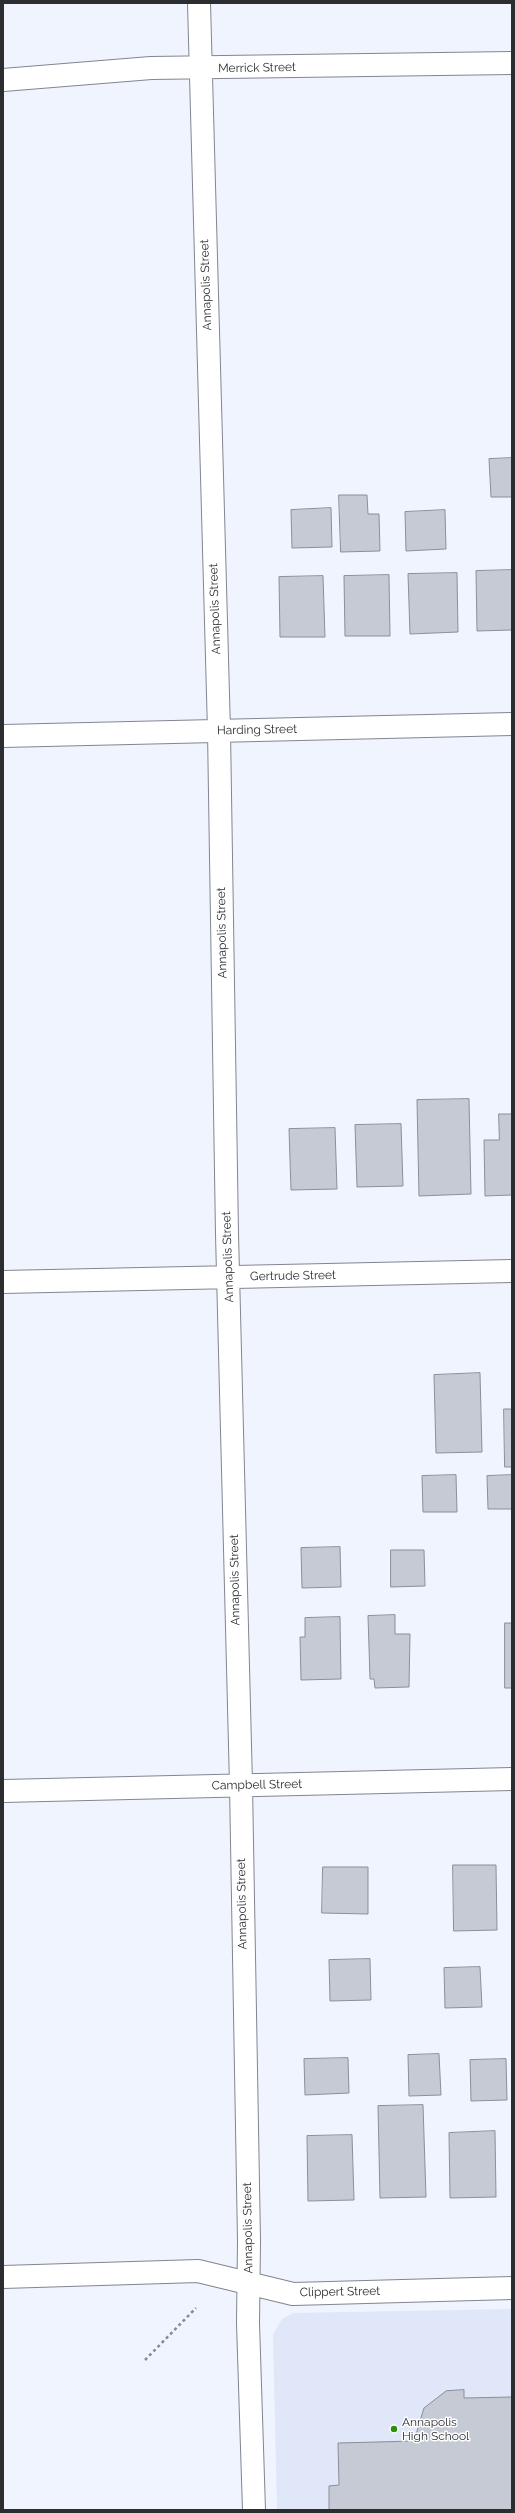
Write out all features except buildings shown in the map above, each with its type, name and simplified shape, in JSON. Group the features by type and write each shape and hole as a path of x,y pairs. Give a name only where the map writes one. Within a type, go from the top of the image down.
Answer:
{"street":[{"name":"Annapolis Street","path":"199,3 219,731 229,1277 241,1786 254,2510"},
{"name":"Merrick Street","path":"3,80 151,68 512,63"},
{"name":"Harding Street","path":"3,736 512,724"},
{"name":"Gertrude Street","path":"3,1282 512,1271"},
{"name":"Campbell Street","path":"3,1791 512,1779"},
{"name":"Clippert Street","path":"3,2277 198,2271 249,2281 293,2294 512,2288"}],"path":[{"path":"145,2360 196,2308"}],"shaded area":[{"name":"Annapolis High School","path":"512,2309 512,2510 277,2510 273,2334 282,2319 293,2313"}],"place":[{"name":"Annapolis High School","path":"394,2429"}]}
